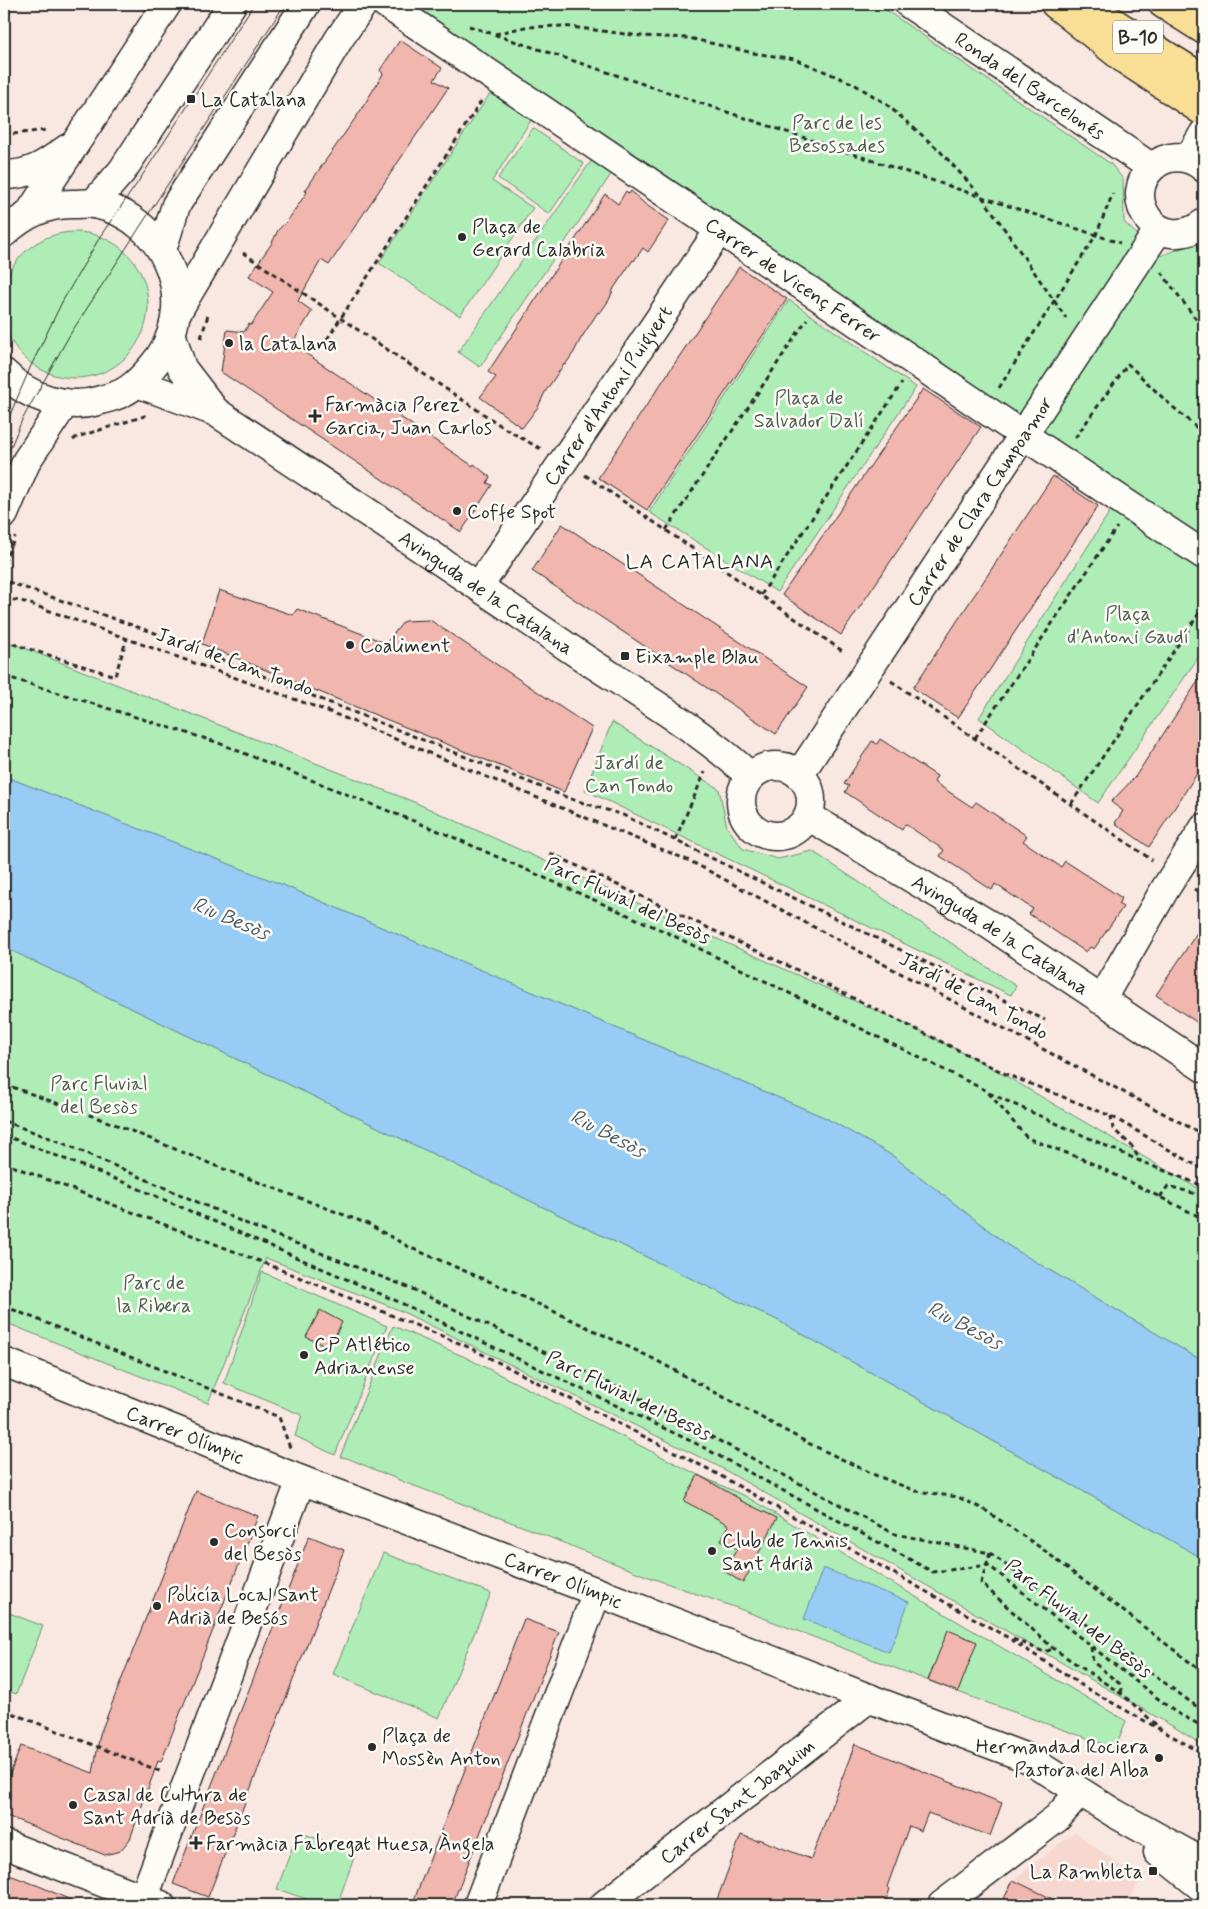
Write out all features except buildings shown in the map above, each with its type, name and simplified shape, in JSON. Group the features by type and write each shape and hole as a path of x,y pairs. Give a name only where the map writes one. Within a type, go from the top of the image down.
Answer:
{"highway":[{"path":"1055,4 1124,59 1204,112"},
{"name":"B-10","path":"1084,4 1198,74"},
{"name":"B-10","path":"1164,4 1204,30"}],"street":[{"path":"4,233 13,224 30,214 167,4"},
{"path":"93,204 122,171 232,4"},
{"path":"162,250 176,204 306,4"},
{"path":"4,373 16,385 39,397 65,403 94,402 122,393 138,383 161,357 174,324 334,48 363,4"},
{"name":"Carrer de Vicenç Ferrer","path":"386,4 1023,435 1204,555"},
{"name":"Ronda del Barcelonés","path":"909,4 1151,167"},
{"path":"1204,133 1197,163 1179,156 1167,158 1151,167 1141,184 1139,198 1143,212 1152,224 1166,232 1182,234 1197,229 1204,223"},
{"path":"13,175 48,163 77,141"},
{"name":"Avinguda de la Catalana","path":"30,214 61,204 93,204 120,212 144,228 162,250 174,280 174,324 182,368 216,412"},
{"name":"Carrer d'Antoni Puigvert","path":"479,586 720,229"},
{"name":"Carrer de Clara Campoamor","path":"799,775 1159,229"},
{"name":"Avinguda de la Catalana","path":"138,383 216,412 479,586 712,744 731,758 751,777"},
{"path":"4,514 27,460 65,403"},
{"path":"780,766 790,769 799,775 806,783 811,794 808,816 801,827 779,837 767,836 756,831 747,822 742,811 741,799 744,787 751,777 759,770 780,766"},
{"name":"Avinguda de la Catalana","path":"808,816 990,925 1201,1067"},
{"path":"1101,1000 1204,828"},
{"name":"Carrer Olímpic","path":"4,1362 302,1480 1027,1758 1114,1813 1204,1863"},
{"path":"4,1844 149,1903 155,1865 188,1783 302,1480"},
{"path":"478,1905 597,1592"},
{"name":"Carrer Sant Joaquim","path":"604,1905 869,1698"},
{"path":"942,1905 1057,1818 1080,1792"},
{"name":"Carrer Olímpic","path":"1114,1813 1204,1889"}],"path":[{"path":"466,26 1096,236 1135,246 1156,260 1162,277 1204,330"},
{"path":"493,34 525,27 563,26 641,36 688,38 753,53 795,59 852,83 885,103 939,150 983,198 1066,318"},
{"path":"322,347 496,78"},
{"path":"4,134 48,130"},
{"path":"999,388 1096,236 1114,192"},
{"path":"243,253 509,431 556,471 666,530 844,652"},
{"path":"666,530 821,297"},
{"path":"201,347 200,339 209,312"},
{"path":"761,595 916,362"},
{"path":"1059,458 1128,364 1204,434"},
{"path":"70,442 77,437 150,414"},
{"path":"975,738 1121,500"},
{"name":"Jardí de Can Tondo","path":"8,582 155,633 571,799 623,816 1045,1020"},
{"name":"Jardí de Can Tondo","path":"4,598 25,602 128,638 330,712 690,860 1204,1135"},
{"path":"1071,804 1204,606"},
{"path":"4,641 114,676 128,638"},
{"name":"Parc Fluvial del Besòs","path":"4,676 216,742 446,834 666,932 987,1091 1026,1138 1085,1160 1204,1219"},
{"path":"888,679 1071,804 1170,882 1204,895"},
{"path":"675,840 706,770"},
{"path":"550,853 795,969 1008,1075 1111,1116 1204,1170"},
{"path":"4,1084 117,1125 216,1166 368,1224 409,1247 500,1286 650,1357 810,1444 866,1471 916,1491 958,1497 985,1510 1041,1548 1204,1672"},
{"path":"987,1091 1142,1162 1201,1185 1204,1195"},
{"path":"1111,1116 1113,1129 1131,1145 1142,1162"},
{"name":"Parc Fluvial del Besòs","path":"4,1121 63,1143 254,1228 410,1288 627,1392 895,1534 990,1553 1204,1712"},
{"name":"Parc Fluvial del Besòs","path":"4,1135 128,1184 399,1302 697,1444 933,1572 988,1565 1175,1712 1204,1727"},
{"path":"4,1163 262,1262 466,1346 710,1470 1007,1637 1086,1688 1204,1754"},
{"path":"1160,1197 1168,1186 1204,1195"},
{"path":"4,1306 279,1417 290,1449"},
{"path":"990,1553 988,1565 981,1583 1054,1649 1122,1695 1166,1733"},
{"path":"1007,1637 1044,1652 1054,1649"},
{"path":"1091,1647 1093,1662 1120,1684 1122,1695"},
{"path":"4,1710 188,1783"}],"shaded area":[{"path":"1075,1832 1140,1880 1127,1905 1000,1905 1013,1880"}],"green space":[{"name":"Parc de les Besossades","path":"413,4 877,4 1111,164 1123,179 1124,222 1160,256 1204,240 1204,542 1067,450 1008,407"},
{"path":"493,89 533,117 492,181 533,208 460,316 379,263"},
{"path":"533,128 584,164 549,214 498,178"},
{"path":"594,157 614,170 480,367 458,352"},
{"path":"75,232 103,238 115,244 126,254 136,265 142,277 148,305 142,333 136,345 126,356 115,366 103,372 75,378 47,372 35,366 24,356 14,345 8,333 2,305 8,277 14,265 24,254 35,244 47,238"},
{"name":"Plaça de Salvador Dalí","path":"789,300 916,387 777,592 649,512"},
{"name":"Plaça d'Antoni Gaudí","path":"1114,505 1204,565 1204,649 1098,803 979,718"},
{"path":"4,640 414,802 908,1025 987,1065 1204,1192 1204,1362 1009,1246 893,1156 826,1118 283,885 4,776"},
{"name":"Jardí de Can Tondo","path":"612,722 719,789 727,827 743,849 778,859 812,851 1016,986 1011,995 585,790"},
{"name":"Parc Fluvial del Besòs","path":"4,947 777,1320 1204,1559 1204,1746 716,1465 399,1310 266,1258 208,1403 4,1322"},
{"name":"CP Atlético Adrianense","path":"262,1272 387,1326 335,1455 295,1436 302,1415 224,1383"},
{"name":"Club de Tennis Sant Adrià","path":"393,1326 465,1357 698,1475 745,1496 1126,1721 1115,1748 974,1698 737,1608 646,1576 347,1458 340,1457"},
{"path":"383,1553 491,1593 439,1718 333,1674"},
{"path":"4,1611 43,1626 16,1694 4,1689"},
{"path":"298,1832 356,1852 337,1905 324,1905 277,1889"}],"water":[{"name":"Riu Besòs","path":"4,776 283,885 826,1118 893,1156 1009,1246 1204,1362 1204,1559 777,1320 4,947"},
{"path":"823,1568 909,1602 889,1652 804,1619"}],"tram line":[{"path":"4,429 30,368 62,302 101,235 138,182 254,4"},
{"path":"4,463 22,420 69,336 285,4"}],"place":[{"name":"La Catalana","path":"191,99"},
{"name":"Plaça de Gerard Calabria","path":"462,237"},
{"name":"la Catalana","path":"229,343"},
{"name":"Farmàcia Perez Garcia, Juan Carlos","path":"315,416"},
{"name":"Coffe Spot","path":"457,511"},
{"name":"Coaliment","path":"350,645"},
{"name":"Eixample Blau","path":"625,656"},
{"name":"CP Atlético Adrianense","path":"304,1355"},
{"name":"Consorci del Besòs","path":"214,1542"},
{"name":"Club de Tennis Sant Adrià","path":"712,1551"},
{"name":"Policía Local Sant Adrià de Besós","path":"157,1606"},
{"name":"Plaça de Mossèn Anton","path":"372,1747"},
{"name":"Hermandad Rociera Pastora del Alba","path":"1159,1758"},
{"name":"Casal de Cultura de Sant Adrià de Besòs","path":"73,1805"},
{"name":"Farmàcia Fabregat Huesa, Àngela","path":"196,1843"},
{"name":"La Rambleta","path":"1153,1871"}],"district":[{"name":"LA CATALANA","path":"700,561"}],"park label":[{"name":"Parc de la Ribera","path":"154,1294"}]}
